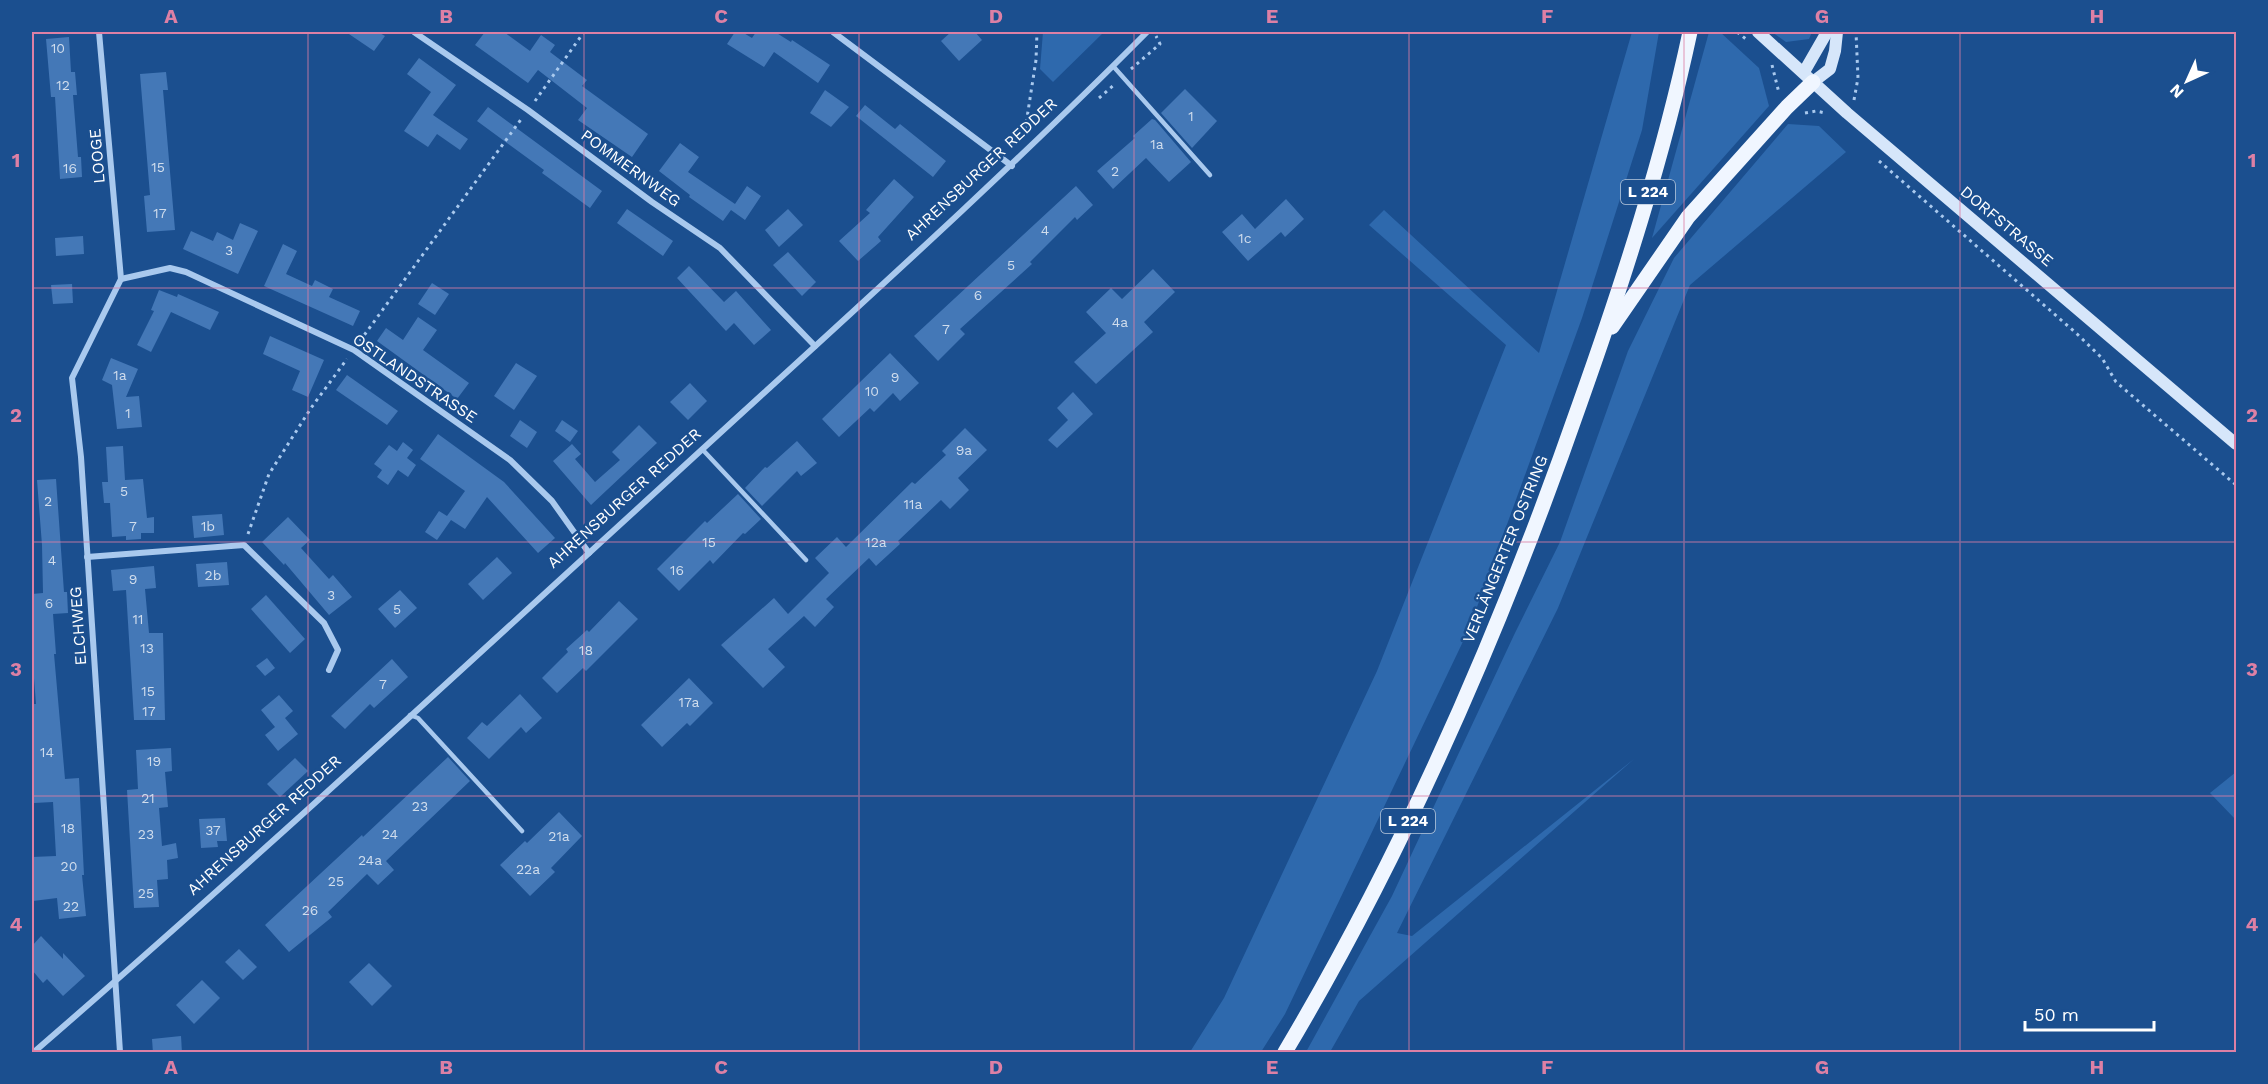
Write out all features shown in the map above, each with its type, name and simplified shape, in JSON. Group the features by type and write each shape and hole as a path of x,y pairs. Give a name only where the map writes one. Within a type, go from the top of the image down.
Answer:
{"main road":[{"name":"VERLÄNGERTER OSTRING","path":"1285,1053 1319,995 1403,833 1480,662 1549,493 1602,342 1639,225 1690,32"},
{"path":"1602,342 1688,217 1787,106 1809,77"}],"street":[{"name":"LOOGE","path":"99,32 121,279"},
{"name":"POMMERNWEG","path":"414,32 528,110 720,248 815,346"},
{"path":"833,32 1012,166"},
{"name":"AHRENSBURGER REDDER","path":"34,1053 116,982 1012,166 1147,32"},
{"name":"DORFSTRASSE","path":"1758,32 1847,112 2236,444"},
{"path":"1809,77 1827,32"},
{"path":"1809,77 1830,69 1837,32"},
{"name":"OSTLANDSTRASSE","path":"121,279 170,268 186,272 354,350 510,460 552,501 589,552"},
{"name":"ELCHWEG","path":"116,982 81,457 72,378 121,279"},
{"path":"87,557 244,545 324,623 338,650 329,670"},
{"path":"116,982 120,1053"}],"lane":[{"path":"1113,66 1210,175"},
{"path":"702,449 806,560"},
{"path":"410,715 418,718 522,831"}],"path":[{"path":"244,545 269,474 310,408 584,32"},
{"path":"1012,166 1025,135 1036,60 1037,32"},
{"path":"1738,32 1750,43"},
{"path":"1771,63 1775,85 1782,101 1787,106 1800,114 1824,112 1836,121 1847,112 1856,96 1858,78 1856,32"},
{"path":"1871,155 2076,333 2102,358 2116,382 2236,485"}],"shaded area":[{"path":"1043,32 1104,32 1053,82 1040,69"},
{"path":"1632,32 1659,32 1642,130 1582,318 1469,629 1285,1014 1261,1052 1190,1052 1224,998 1377,671 1506,345 1369,225 1384,210 1539,353"},
{"path":"1709,32 1720,32 1759,68 1769,106 1652,238"},
{"path":"1772,32 1812,32 1809,39 1786,42"},
{"path":"1788,124 1819,126 1846,152 1690,285 1558,608 1397,933 1412,936 1634,759 1359,1001 1330,1052 1306,1052 1392,896 1560,542 1628,351 1674,258"},
{"path":"2236,772 2236,820 2210,793"}],"building":[{"path":"346,32 378,32 385,36 374,51"},
{"path":"485,32 504,32 530,51 541,35 555,45 550,52 587,80 582,86 648,134 632,157 578,120 587,108 538,70 528,83 475,45"},
{"path":"735,32 742,32 752,38 756,32 775,32 791,42 792,40 830,65 818,83 774,52 764,67 727,44"},
{"path":"951,32 975,32 982,40 959,61 941,41"},
{"path":"69,37 71,72 75,72 77,95 73,95 82,177 60,179 55,97 51,97 46,39"},
{"path":"419,58 456,85 433,115 468,139 460,150 437,134 428,147 404,131 431,92 407,74"},
{"path":"166,72 168,90 163,90 175,230 147,232 144,196 150,195 140,74"},
{"path":"1185,89 1217,121 1192,148 1161,113"},
{"path":"825,90 849,107 831,127 810,113"},
{"path":"865,105 895,129 900,124 946,161 933,177 856,116"},
{"path":"488,107 602,191 590,208 542,173 544,170 477,121"},
{"path":"1152,119 1191,162 1169,182 1146,158 1113,189 1097,171 1135,138 1133,136"},
{"path":"680,143 699,157 688,172 735,204 747,186 761,196 745,220 731,210 723,221 689,197 690,195 659,171"},
{"path":"894,179 914,197 878,237 881,241 858,261 839,241 870,213 866,210"},
{"path":"1076,186 1093,205 1077,220 1075,217 1030,262 1032,264 960,329 965,334 938,361 914,336"},
{"path":"1286,199 1304,219 1285,237 1281,232 1248,261 1222,232 1242,214 1255,229"},
{"path":"627,209 673,241 663,256 617,223"},
{"path":"788,209 803,225 779,247 765,230"},
{"path":"240,223 258,231 238,274 183,249 191,231 213,241 217,232 233,240"},
{"path":"83,236 84,254 56,256 55,238"},
{"path":"283,244 297,251 286,274 312,286 315,280 333,289 329,297 360,311 353,326 264,286"},
{"path":"788,252 816,282 802,296 773,265"},
{"path":"689,266 724,302 736,291 771,330 754,345 734,323 726,331 677,278"},
{"path":"1153,269 1175,292 1144,322 1153,332 1096,384 1074,362 1106,333 1086,312 1111,288 1122,299"},
{"path":"432,283 449,294 435,315 418,304"},
{"path":"72,284 73,303 53,304 51,285"},
{"path":"159,290 177,297 178,294 219,312 210,330 171,312 151,352 137,345 154,311 151,310"},
{"path":"418,317 437,330 423,350 469,383 457,399 377,341 386,328 403,340"},
{"path":"270,336 324,360 308,397 292,390 300,371 263,354"},
{"path":"890,353 919,383 900,401 893,393 874,412 870,408 839,437 822,419"},
{"path":"111,358 138,369 126,397 139,396 142,427 117,429 112,385 102,380"},
{"path":"516,363 537,376 514,410 494,396"},
{"path":"347,375 398,411 387,425 336,390"},
{"path":"690,383 707,401 688,420 670,402"},
{"path":"1073,392 1093,414 1057,448 1048,440 1068,420 1057,408"},
{"path":"520,420 537,432 527,448 510,436"},
{"path":"562,420 578,431 570,442 555,431"},
{"path":"639,425 657,443 591,505 553,461 572,444 581,454 575,459 595,482 620,460 612,452"},
{"path":"965,428 987,450 958,478 969,490 950,509 941,500 898,541 900,544 876,566 869,558 826,599 834,607 815,627 804,616 768,649 785,667 763,688 721,645 774,598 788,614 829,573 815,558 837,537 846,547 912,482 915,484 946,455 942,451"},
{"path":"438,434 504,482 555,538 538,553 487,497 465,529 451,520 437,540 425,532 439,511 447,516 465,491 420,459"},
{"path":"797,441 817,463 801,476 797,471 762,506 745,488 765,467 767,468"},
{"path":"403,442 413,450 407,458 416,465 408,477 398,470 388,485 377,477 382,470 374,464 389,445 397,451"},
{"path":"123,446 125,480 143,479 147,518 154,517 154,533 141,533 141,539 126,540 126,536 112,537 110,503 104,503 102,482 108,482 106,447"},
{"path":"56,479 64,592 67,592 68,613 53,614 56,654 54,654 65,779 79,778 84,875 82,875 86,916 59,919 57,898 33,901 32,892 32,857 56,856 53,802 34,803 32,704 36,704 32,653 32,594 43,593 37,480"},
{"path":"738,494 761,519 745,534 743,533 713,564 710,560 679,591 657,569 705,521 707,523"},
{"path":"222,514 224,535 194,538 192,516"},
{"path":"288,517 310,540 301,548 329,579 333,575 352,597 329,615 285,563 284,565 262,542"},
{"path":"497,557 512,573 483,600 468,584"},
{"path":"227,562 229,585 198,587 196,564"},
{"path":"154,566 156,588 145,589 149,633 163,633 165,720 134,720 126,590 113,591 111,570"},
{"path":"400,590 417,608 395,628 378,609"},
{"path":"266,595 305,639 290,653 251,609"},
{"path":"619,601 638,619 586,671 583,668 557,693 542,678 568,652 566,649 587,630 589,632"},
{"path":"267,658 275,668 265,676 256,666"},
{"path":"392,659 408,677 374,708 370,704 345,729 331,716"},
{"path":"689,678 713,703 690,726 687,723 662,747 641,725"},
{"path":"520,694 542,718 526,733 521,727 489,759 467,738 482,722 487,726"},
{"path":"279,695 293,711 285,718 298,734 278,751 265,735 275,727 261,710"},
{"path":"171,748 172,771 165,772 168,807 159,808 162,846 176,843 178,858 167,860 168,879 157,880 159,907 134,908 127,790 138,789 136,750"},
{"path":"448,757 470,781 386,861 394,870 378,885 367,874 328,912 332,917 289,952 265,925"},
{"path":"295,758 308,771 280,797 267,784"},
{"path":"559,812 582,836 551,868 555,872 530,896 500,865"},
{"path":"225,818 227,841 217,841 218,847 201,848 199,819"},
{"path":"41,936 63,959 63,953 85,976 63,996 47,979 43,983 32,970 32,946"},
{"path":"239,949 257,967 243,980 225,962"},
{"path":"369,963 392,986 372,1006 349,982"},
{"path":"202,980 220,998 194,1024 176,1005"},
{"path":"181,1036 182,1053 153,1053 152,1039"}]}
